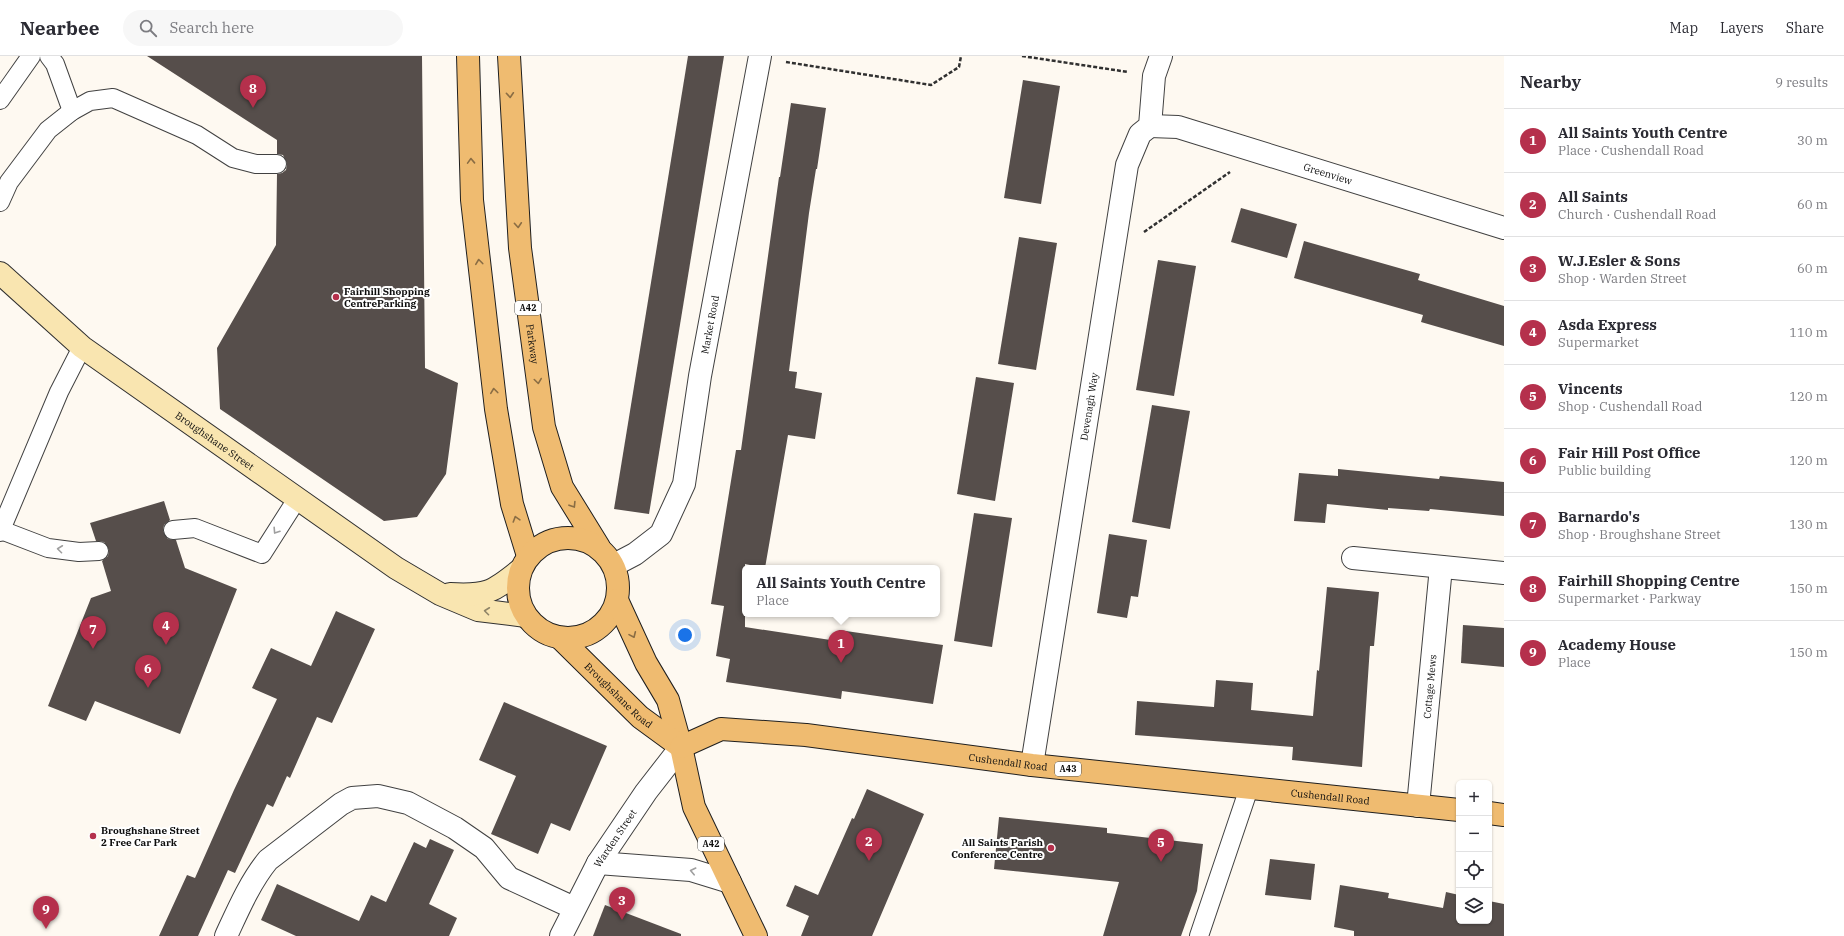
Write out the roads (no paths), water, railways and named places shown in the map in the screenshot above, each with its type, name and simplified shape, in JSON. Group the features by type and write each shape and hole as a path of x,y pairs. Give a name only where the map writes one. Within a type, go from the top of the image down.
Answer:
{"main road":[{"name":"A42","path":"468,56 472,200 496,409 512,504 524,563 518,586 520,601 526,616 535,626 547,634 560,638 574,638 589,634 602,626 612,614 617,600 619,584 614,565 599,547 585,540 570,537 554,539 540,545 524,563"},
{"name":"Parkway","path":"509,56 520,248 544,427 562,487 599,547"},
{"name":"A42","path":"617,600 646,663 668,700 681,747 694,807 756,936"},
{"name":"Broughshane Road","path":"560,638 640,717 681,747"},
{"name":"Cushendall Road","path":"681,747 721,729 806,736 1032,765 1456,810"},
{"path":"1492,813 1504,815"}],"street":[{"path":"1150,126 1154,76 1161,56"},
{"name":"Market Road","path":"614,565 635,554 661,534 684,484 700,376 760,57"},
{"name":"Greenview","path":"1150,126 1178,127 1504,228"},
{"name":"Devenagh Way","path":"1032,765 1127,165 1140,134 1150,126"},
{"name":"Broughshane Street","path":"0,273 82,347 396,568 440,594 478,610 526,616"},
{"path":"1353,558 1504,573"},
{"name":"Broughshane Street","path":"440,594 476,595 499,588 524,563"},
{"name":"Cottage Mews","path":"1418,806 1441,567"},
{"name":"Warden Street","path":"560,936 598,863 646,792 681,747"},
{"path":"226,936 239,908 261,868 268,860 330,811 352,798 364,796 394,799 408,803 456,828 484,848 509,878 574,908"},
{"path":"598,863 691,870 730,882"}],"lane":[{"path":"0,100 30,56"},
{"path":"49,56 55,64 72,111"},
{"path":"0,202 9,182 48,130 72,111 90,101 113,98 197,135 233,158 256,164 277,164"},
{"path":"82,347 59,392 0,531 48,548 79,552 99,551"},
{"path":"173,530 195,528 262,554 297,499"},
{"path":"1199,936 1249,788"}],"place":[{"name":"Fairhill Shopping Centre","path":"253,108"},
{"name":"Fairhill Shopping CentreParking","path":"336,297"},
{"name":"Asda Express","path":"166,645"},
{"name":"Barnardo's","path":"93,649"},
{"name":"All Saints Youth Centre","path":"841,663"},
{"name":"Fair Hill Post Office","path":"148,688"},
{"name":"Broughshane Street 2 Free Car Park","path":"93,836"},
{"name":"All Saints Parish Conference Centre","path":"1051,848"},
{"name":"All Saints","path":"869,861"},
{"name":"Vincents","path":"1161,862"},
{"name":"W.J.Esler & Sons","path":"622,920"},
{"name":"Academy House","path":"46,929"}]}
